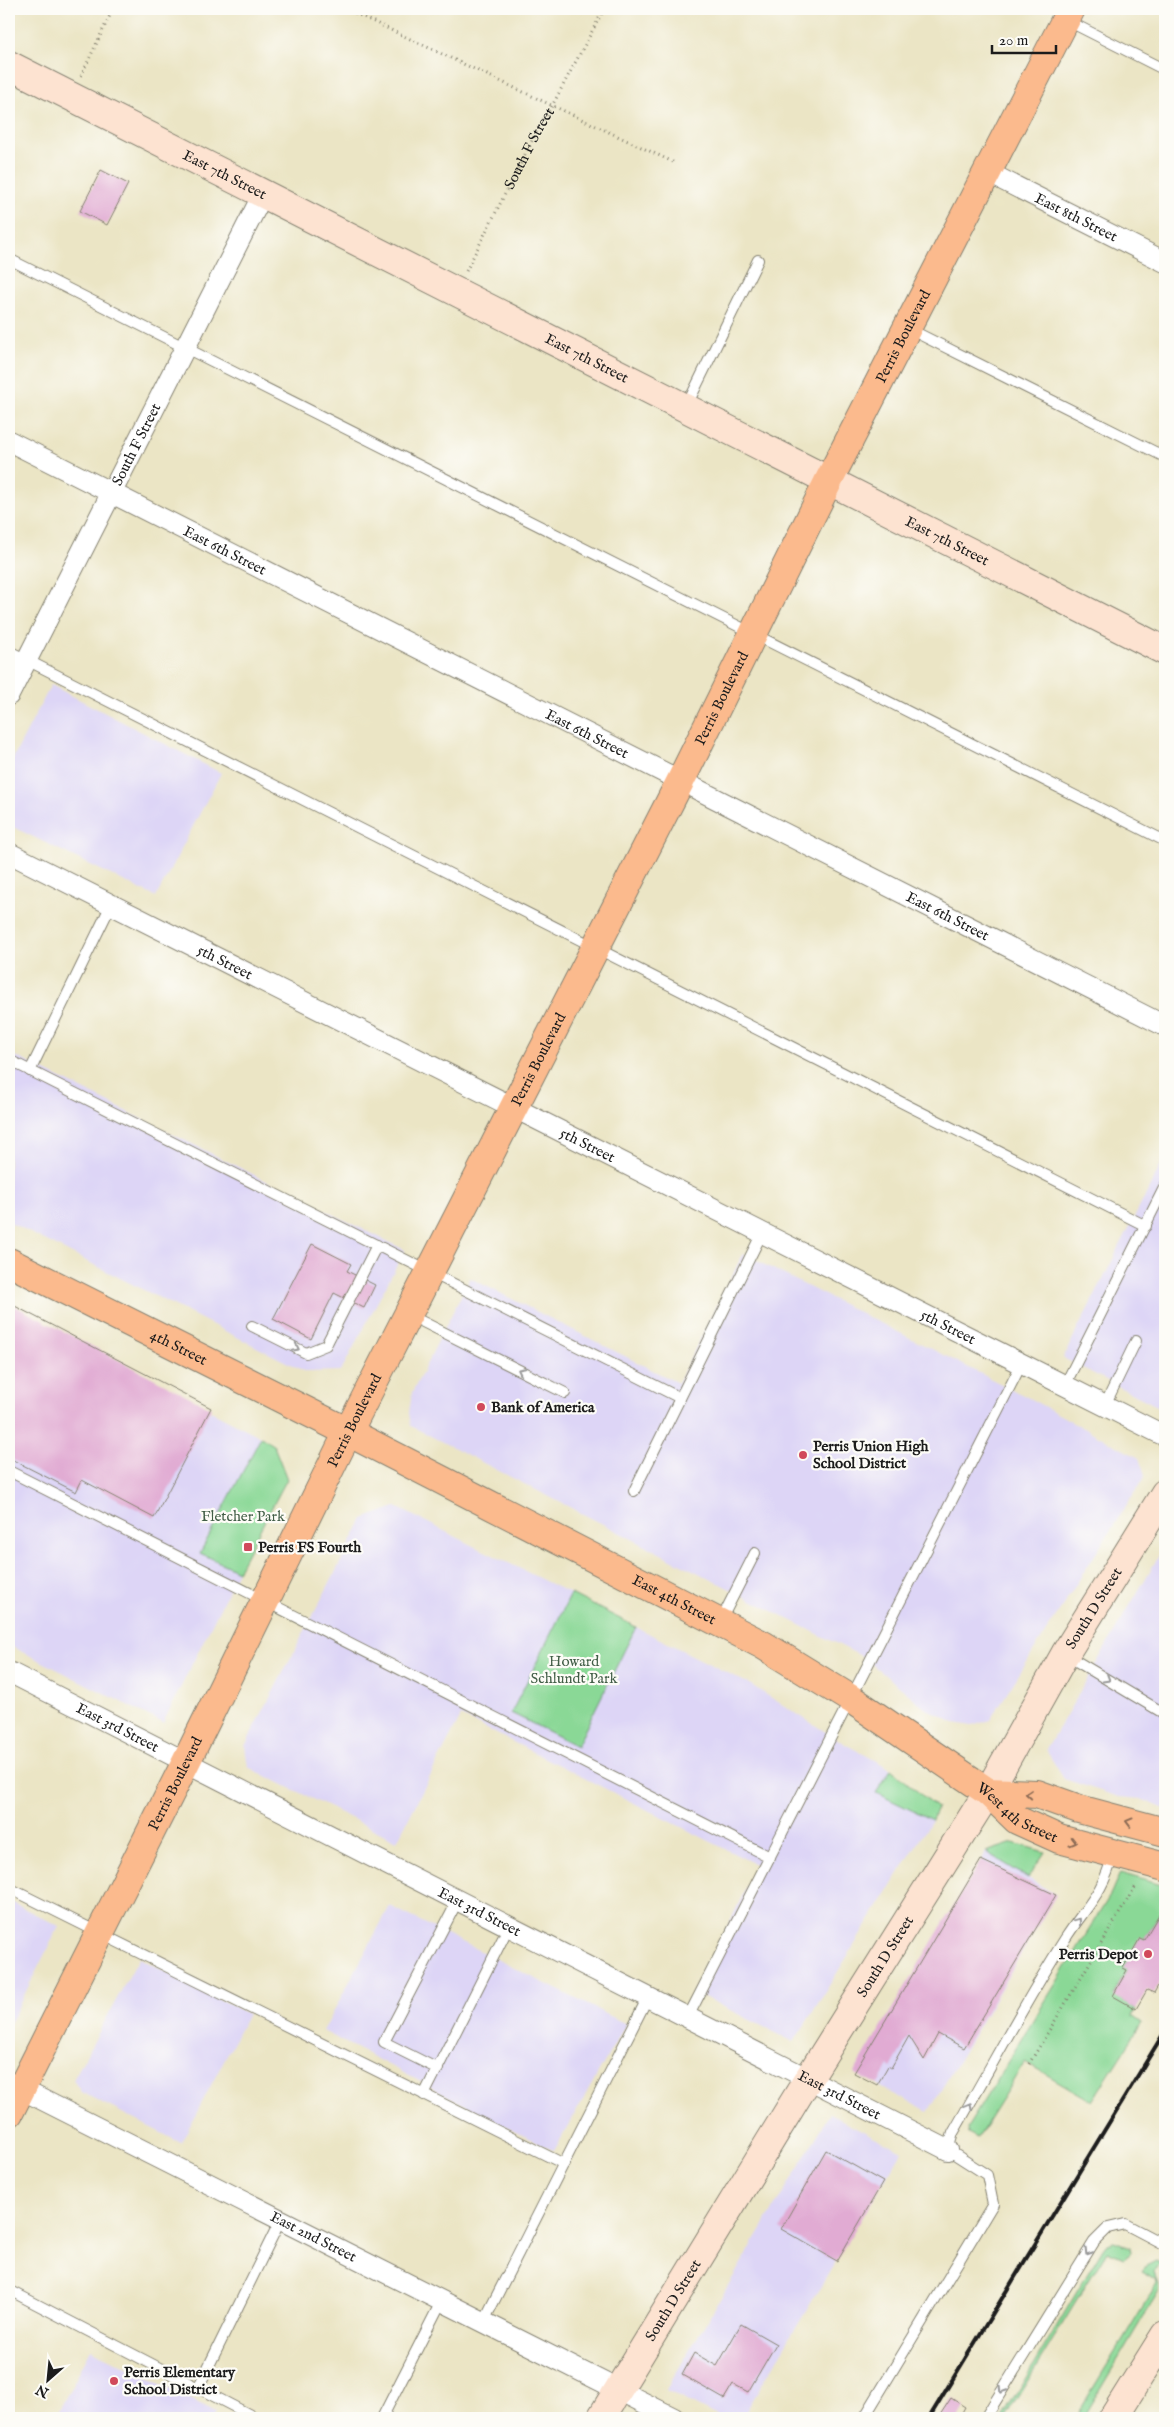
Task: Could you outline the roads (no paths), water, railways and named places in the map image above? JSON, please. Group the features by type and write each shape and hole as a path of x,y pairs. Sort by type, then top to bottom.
{"main road":[{"name":"Perris Boulevard","path":"13,2095 99,1934 186,1762 348,1432 680,782 829,480 1068,14"},
{"name":"4th Street","path":"9,1262 348,1432"},
{"name":"East 4th Street","path":"348,1432 763,1645 851,1700 988,1792"},
{"name":"West 4th Street","path":"988,1792 1037,1794 1079,1809 1165,1832"},
{"name":"West 4th Street","path":"988,1792 1017,1820 1060,1839 1165,1867"}],"street":[{"name":"East 7th Street","path":"9,65 1165,651"},
{"name":"East 8th Street","path":"987,172 1165,262"},
{"name":"South F Street","path":"9,695 263,194"},
{"name":"East 6th Street","path":"9,441 1165,1026"},
{"name":"5th Street","path":"9,853 1165,1436"},
{"name":"South D Street","path":"601,2418 808,2079 988,1792 1065,1654 1165,1493"},
{"name":"East 3rd Street","path":"9,1672 948,2150"},
{"name":"East 2nd Street","path":"13,2095 280,2219 674,2418"},
{"path":"1113,2418 1165,2335"}],"lane":[{"path":"1068,14 1165,70"},
{"path":"9,259 1165,841"},
{"path":"686,408 758,260"},
{"path":"907,328 1165,457"},
{"path":"9,651 1146,1226"},
{"path":"30,1071 111,904"},
{"path":"9,1060 680,1398"},
{"path":"1065,1386 1165,1186"},
{"path":"634,1491 762,1233"},
{"path":"252,1326 306,1353 326,1345 377,1245"},
{"path":"408,1314 565,1392"},
{"path":"1105,1405 1136,1342"},
{"path":"688,2017 1022,1363"},
{"path":"9,1471 770,1857"},
{"path":"719,1623 755,1553"},
{"path":"1065,1654 1165,1714"},
{"path":"864,2418 993,2204 987,2175 948,2150 953,2133 1065,1938 1099,1892 1107,1876 1113,1853"},
{"path":"9,1888 564,2164"},
{"path":"438,2069 384,2042 458,1900"},
{"path":"424,2095 509,1926"},
{"path":"484,2321 648,1997"},
{"path":"198,2388 280,2219"},
{"path":"985,2418 1094,2242 1108,2228 1124,2224 1165,2245"},
{"path":"9,2290 256,2418"},
{"path":"382,2418 442,2300"}],"railway":[{"path":"929,2418 1165,2031"}],"place":[{"name":"Bank of America","path":"481,1407"},
{"name":"Perris Union High School District","path":"803,1455"},
{"name":"Perris FS Fourth","path":"248,1547"},
{"name":"Perris Depot","path":"1148,1954"},
{"name":"Perris Elementary School District","path":"114,2381"}],"park label":[{"name":"Fletcher Park","path":"243,1516"},
{"name":"Howard Schlundt Park","path":"574,1670"}]}
